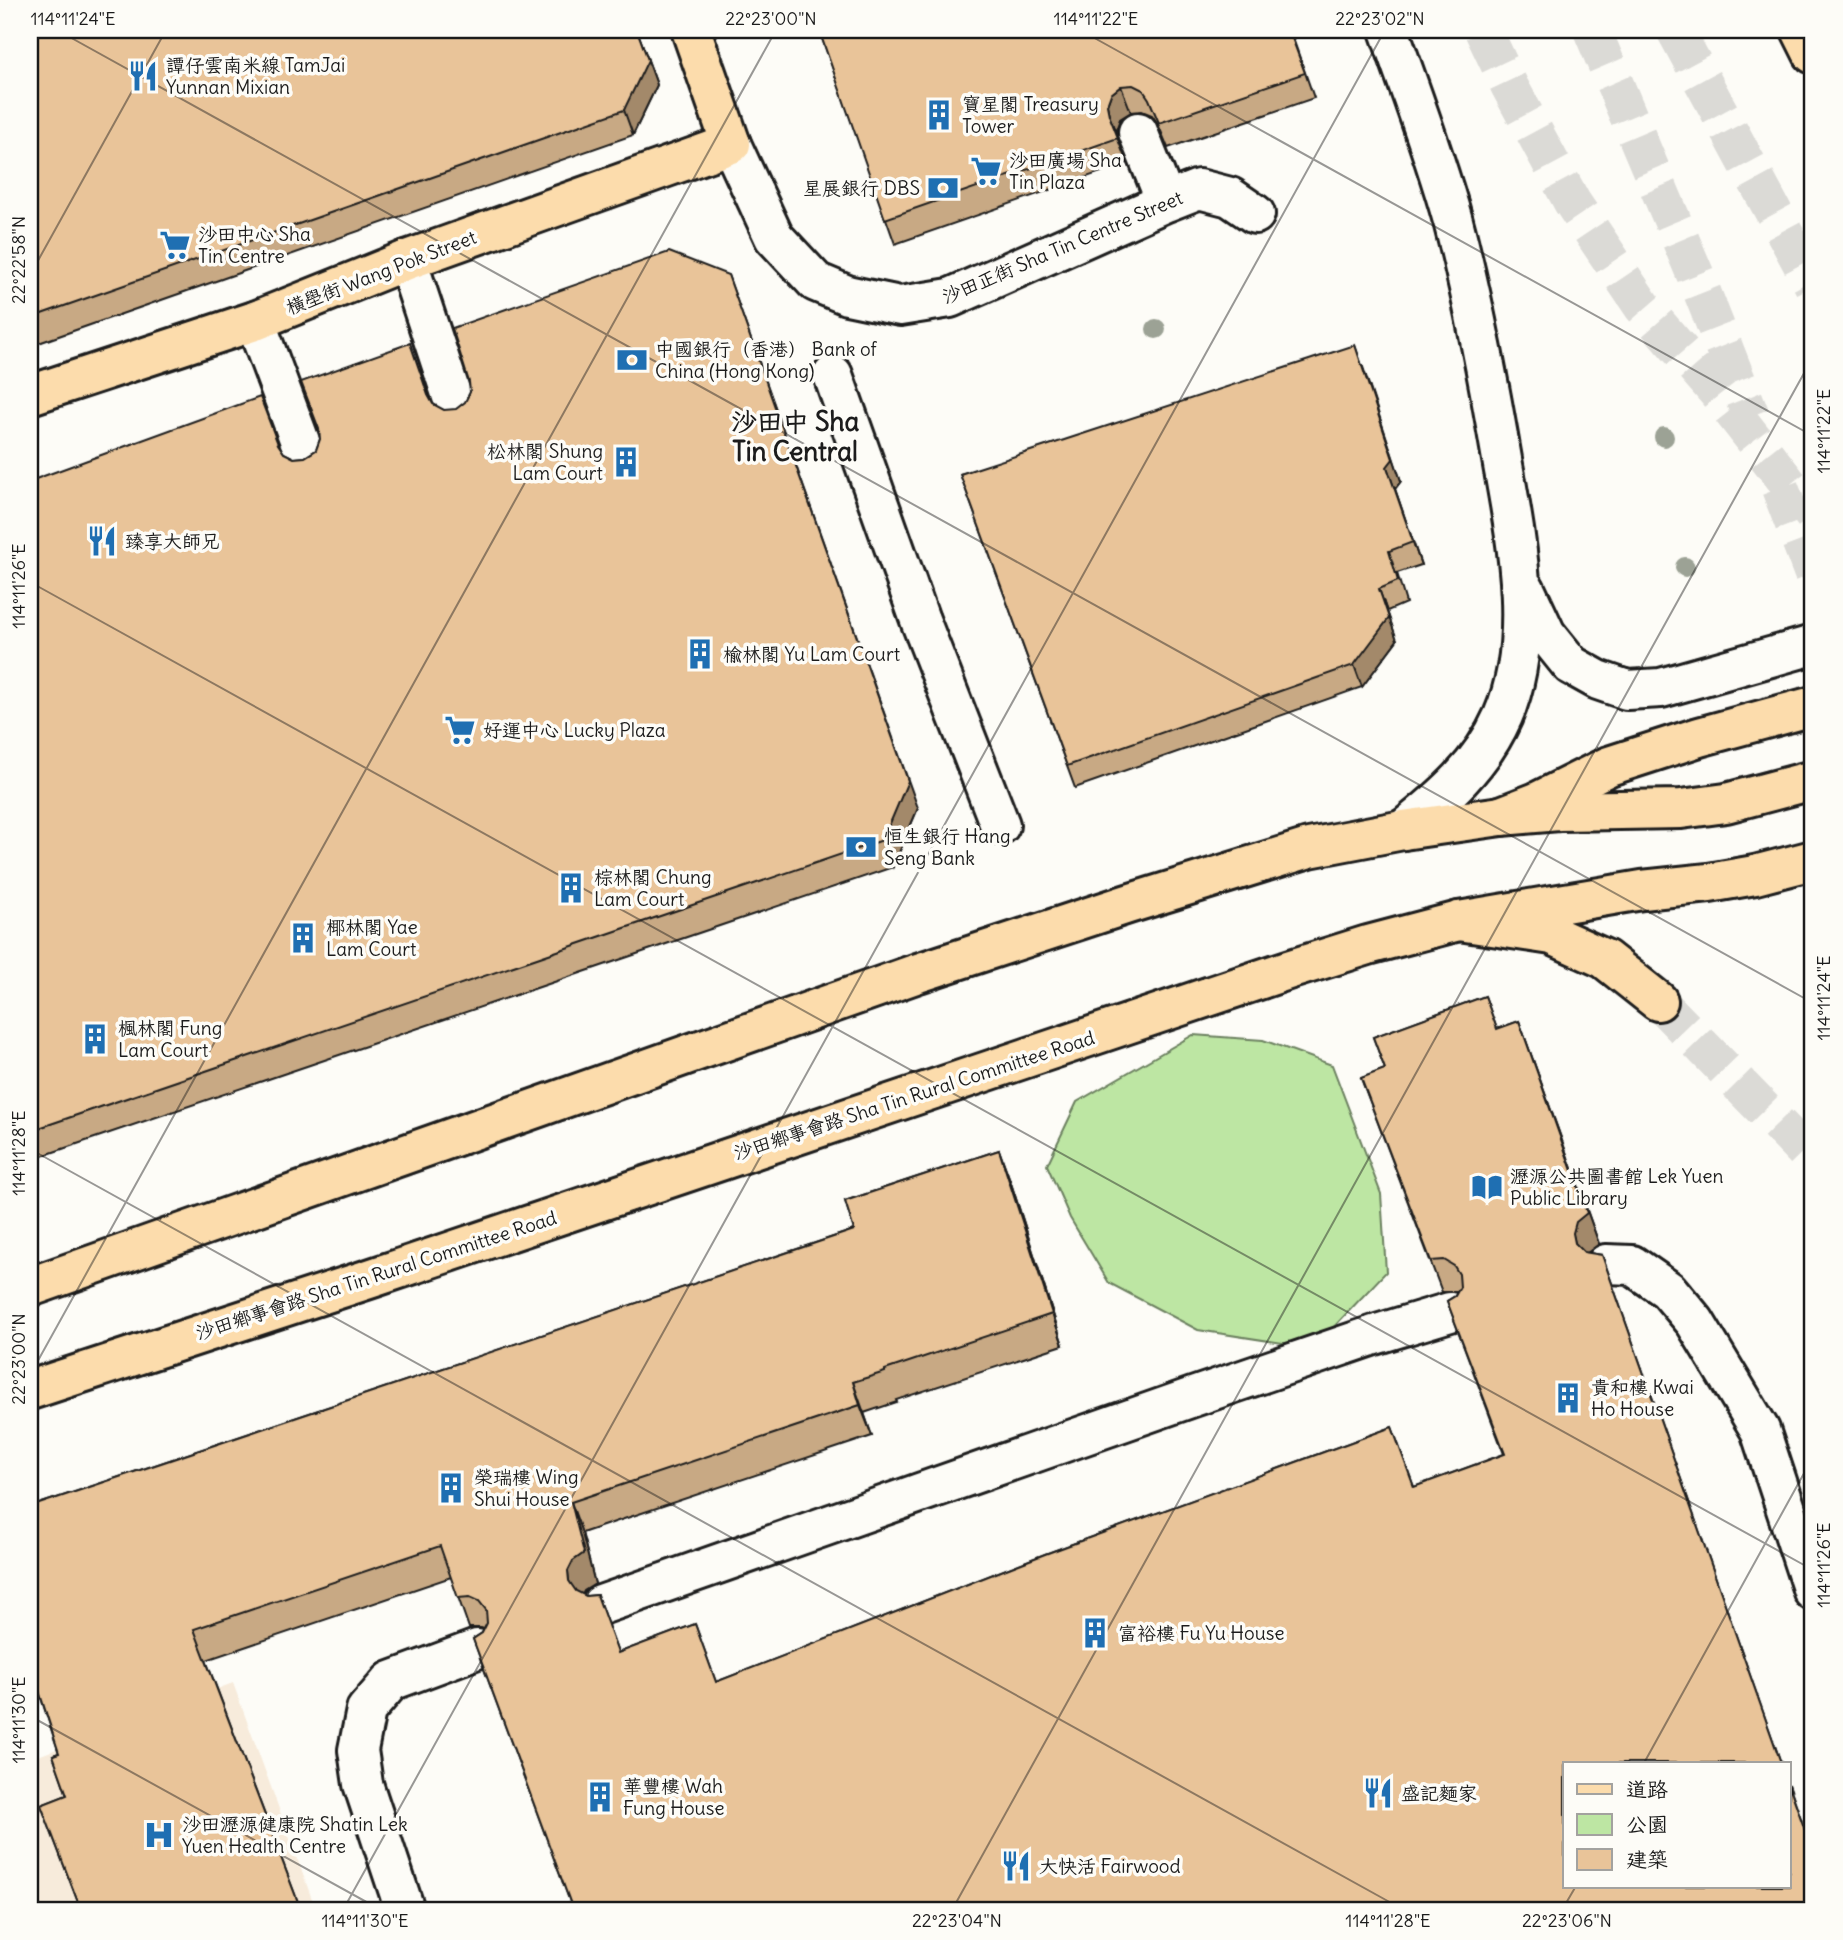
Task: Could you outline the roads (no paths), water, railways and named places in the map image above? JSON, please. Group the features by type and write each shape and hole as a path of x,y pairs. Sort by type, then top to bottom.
{"main road":[{"name":"沙田正街 Sha Tin Centre Street","path":"691,30 731,144"},
{"path":"1801,30 1813,54"},
{"name":"橫壆街 Wang Pok Street","path":"30,395 255,321 407,260 731,144"},
{"path":"1501,816 1537,802 1609,766 1813,706"},
{"path":"30,1287 918,974 1128,904 1309,848 1403,830 1501,816 1559,811 1681,809 1726,803 1813,780"},
{"name":"沙田鄉事會路 Sha Tin Rural Committee Road","path":"30,1390 1368,945 1460,921 1642,890 1709,883 1755,875 1813,860"},
{"path":"1460,921 1552,935 1605,959 1658,1001"}],"street":[{"path":"1389,30 1453,221 1493,405 1519,578 1521,642 1504,715 1481,755 1448,794 1403,830"},
{"path":"1138,132 1166,202"},
{"name":"沙田正街 Sha Tin Centre Street","path":"731,144 774,237 816,282 847,295 901,306 950,298 1199,189 1230,197 1255,214"},
{"path":"407,260 458,415"},
{"path":"255,321 308,463"},
{"path":"833,375 920,620 1000,825"},
{"path":"1519,578 1546,634 1571,665 1598,680 1627,690 1661,688 1813,645"},
{"path":"1606,1264 1632,1265 1668,1290 1695,1322 1760,1430 1813,1591"},
{"path":"601,1605 1192,1397 1450,1312"},
{"path":"404,1908 363,1784 358,1750 366,1710 391,1681 477,1649"}],"tunnel":[{"path":"1483,30 1510,87 1572,202 1642,306 1716,391 1813,515"},
{"path":"1592,30 1695,274 1751,416"},
{"path":"1675,30 1813,285"},
{"path":"1780,488 1813,574"},
{"path":"1658,1001 1813,1160"}],"place":[{"name":"譚仔雲南米線 TamJai Yunnan Mixian","path":"143,76"},
{"name":"寶星閣 Treasury Tower","path":"939,115"},
{"name":"沙田廣場 Sha Tin Plaza","path":"986,171"},
{"name":"星展銀行 DBS","path":"943,188"},
{"name":"沙田中心 Sha Tin Centre","path":"175,245"},
{"name":"中國銀行（香港） Bank of China (Hong Kong)","path":"632,360"},
{"name":"松林閣 Shung Lam Court","path":"626,462"},
{"name":"臻享大師兄","path":"102,541"},
{"name":"榆林閣 Yu Lam Court","path":"700,654"},
{"name":"好運中心 Lucky Plaza","path":"460,730"},
{"name":"恒生銀行 Hang Seng Bank","path":"861,847"},
{"name":"棕林閣 Chung Lam Court","path":"571,888"},
{"name":"椰林閣 Yae Lam Court","path":"303,938"},
{"name":"楓林閣 Fung Lam Court","path":"95,1039"},
{"name":"瀝源公共圖書館 Lek Yuen Public Library","path":"1487,1187"},
{"name":"貴和樓 Kwai Ho House","path":"1568,1398"},
{"name":"榮瑞樓 Wing Shui House","path":"451,1488"},
{"name":"富裕樓 Fu Yu House","path":"1095,1633"},
{"name":"盛記麵家","path":"1378,1793"},
{"name":"華豐樓 Wah Fung House","path":"600,1797"},
{"name":"沙田瀝源健康院 Shatin Lek Yuen Health Centre","path":"159,1835"},
{"name":"大快活 Fairwood","path":"1016,1866"}],"district":[{"name":"沙田中 Sha Tin Central","path":"795,436"}]}
